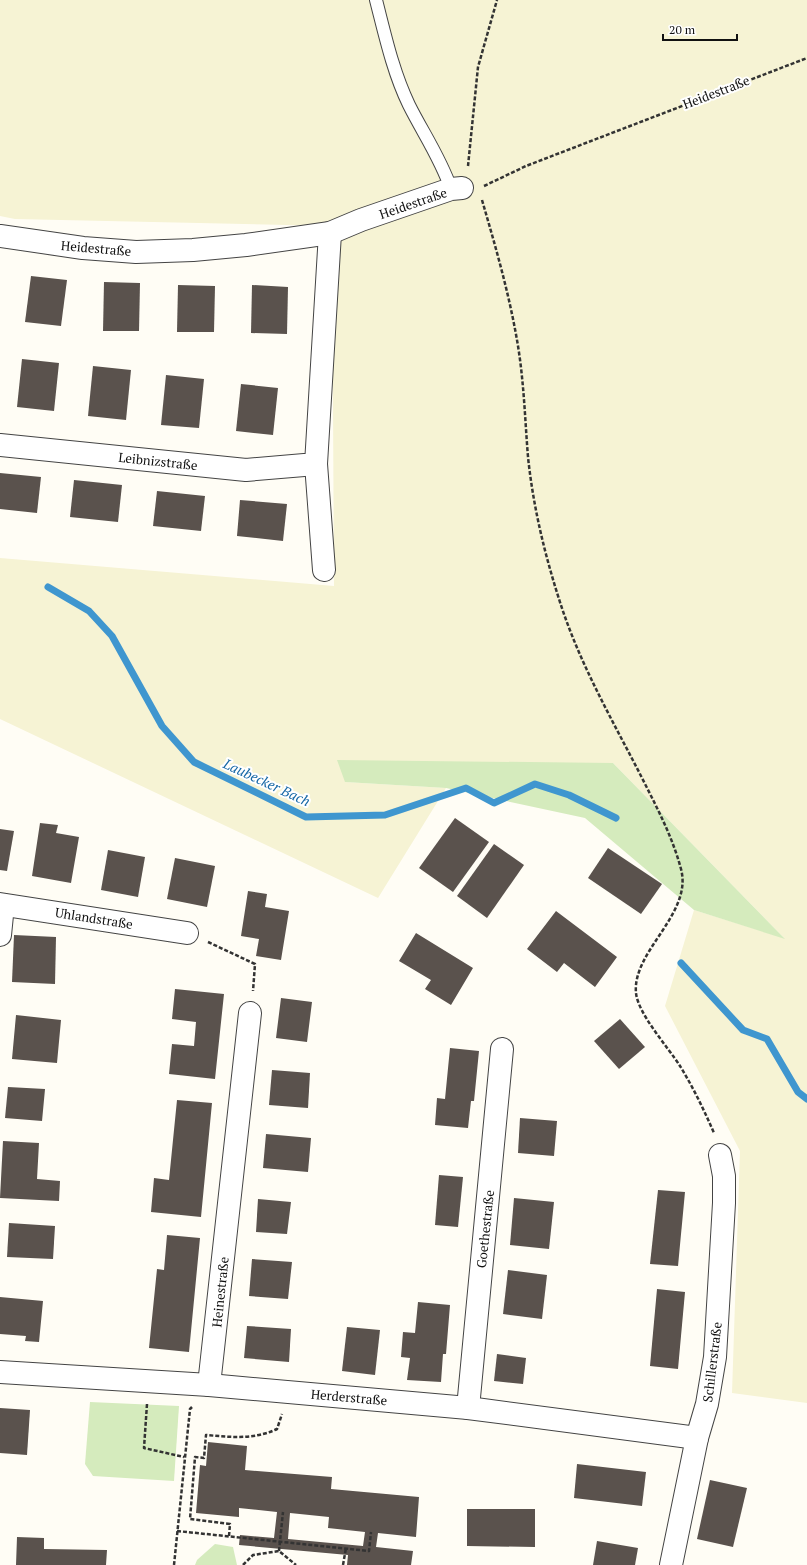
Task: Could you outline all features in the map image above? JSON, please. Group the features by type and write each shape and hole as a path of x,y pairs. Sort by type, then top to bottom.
{"street":[{"name":"Heidestraße","path":"0,236 83,248 136,252 246,246 330,233 361,220 464,188"},
{"path":"324,570 316,464 330,233"},
{"name":"Leibnizstraße","path":"0,445 246,470 316,464"},
{"path":"0,935 2,904"},
{"name":"Uhlandstraße","path":"2,904 188,933"},
{"name":"Heinestraße","path":"209,1385 250,1013"},
{"name":"Goethestraße","path":"468,1408 502,1049"},
{"name":"Schillerstraße","path":"671,1565 697,1438 707,1404 715,1357 724,1203 724,1176 720,1155"},
{"name":"Herderstraße","path":"0,1372 209,1385 468,1408 697,1438"}],"lane":[{"path":"376,0 394,66 408,103 446,175 464,188"}],"path":[{"path":"497,0 478,67 470,152 464,188 501,268 518,344 533,495 545,552 557,592 578,652 661,816 682,872 682,887 679,902 638,977 636,991 638,1005 680,1066 714,1134 720,1155"},
{"name":"Heidestraße","path":"464,188 555,155 807,58"},
{"path":"188,933 255,964 250,1013"},
{"path":"174,1565 190,1409 209,1385"},
{"path":"229,1536 230,1524 190,1519 195,1457 204,1458 206,1435 247,1438 270,1433 277,1429 281,1420 285,1392"},
{"path":"147,1405 144,1448 184,1457"},
{"path":"279,1551 283,1512"},
{"path":"177,1531 369,1550 372,1532"},
{"path":"343,1565 346,1548"},
{"path":"243,1565 253,1555 279,1551 296,1565"}],"shaded area":[{"path":"0,0 807,0 807,1403 732,1393 740,1151 665,1006 694,910 784,938 613,763 345,782 446,788 378,898 0,719 0,558 334,586 332,226 15,219 0,216"}],"green space":[{"path":"337,760 613,763 785,939 694,910 585,818 446,788 345,782"},
{"path":"90,1402 179,1406 174,1481 93,1476 85,1464"},
{"path":"215,1544 233,1547 237,1565 195,1565 197,1560"}],"building":[{"path":"31,276 67,280 61,326 25,322"},
{"path":"104,282 140,283 139,331 103,331"},
{"path":"178,285 215,286 214,332 177,332"},
{"path":"252,285 288,287 287,334 251,333"},
{"path":"22,359 59,363 54,411 17,407"},
{"path":"93,366 131,370 126,420 88,416"},
{"path":"166,375 204,379 199,428 161,425"},
{"path":"241,384 278,388 273,435 236,431"},
{"path":"0,473 41,477 37,513 0,509"},
{"path":"74,480 122,485 118,522 70,517"},
{"path":"157,491 205,496 201,531 153,526"},
{"path":"240,500 287,504 283,541 237,536"},
{"path":"455,818 489,842 453,892 419,868"},
{"path":"40,823 58,825 56,833 79,837 71,883 32,876"},
{"path":"0,829 14,831 7,871 0,870"},
{"path":"494,844 524,865 487,918 457,896"},
{"path":"608,848 662,884 641,914 588,878"},
{"path":"108,850 145,857 138,897 101,890"},
{"path":"175,858 215,866 207,907 167,899"},
{"path":"248,891 267,894 265,907 289,911 281,960 256,956 259,939 241,936"},
{"path":"556,911 617,957 595,987 564,963 557,972 527,949"},
{"path":"416,933 473,968 451,1005 425,989 431,980 399,961"},
{"path":"14,935 56,937 55,984 12,982"},
{"path":"175,989 224,994 215,1079 169,1074 172,1044 194,1046 196,1022 172,1019"},
{"path":"281,998 312,1002 307,1042 276,1038"},
{"path":"16,1015 61,1020 57,1063 12,1059"},
{"path":"620,1019 645,1047 619,1069 594,1041"},
{"path":"450,1048 479,1051 474,1101 471,1101 468,1128 435,1125 437,1098 445,1099"},
{"path":"272,1070 310,1073 308,1108 269,1105"},
{"path":"8,1087 45,1089 42,1121 5,1118"},
{"path":"177,1100 212,1103 201,1217 151,1212 154,1178 169,1180"},
{"path":"520,1118 557,1121 554,1156 518,1153"},
{"path":"266,1134 311,1138 308,1172 263,1168"},
{"path":"3,1141 39,1143 37,1179 60,1181 59,1201 0,1198"},
{"path":"439,1175 463,1177 458,1227 435,1225"},
{"path":"658,1190 685,1192 678,1266 650,1264"},
{"path":"514,1198 554,1202 549,1249 510,1245"},
{"path":"258,1199 291,1202 287,1234 256,1232"},
{"path":"9,1223 55,1226 53,1259 7,1257"},
{"path":"167,1235 200,1238 189,1352 149,1348 157,1269 164,1270"},
{"path":"252,1259 292,1262 288,1299 249,1296"},
{"path":"508,1270 547,1275 542,1319 503,1314"},
{"path":"657,1289 685,1292 678,1369 650,1366"},
{"path":"0,1297 43,1301 39,1342 25,1341 26,1336 0,1334"},
{"path":"418,1302 450,1305 446,1354 443,1354 441,1382 407,1380 410,1358 401,1357 403,1332 415,1333"},
{"path":"247,1326 291,1329 289,1362 244,1358"},
{"path":"347,1327 380,1330 375,1375 342,1371"},
{"path":"497,1354 526,1358 523,1384 494,1381"},
{"path":"0,1408 30,1410 27,1455 0,1453"},
{"path":"208,1442 247,1446 245,1470 332,1477 331,1489 419,1497 416,1537 378,1533 376,1547 413,1551 411,1565 347,1565 348,1555 239,1545 240,1535 274,1538 277,1512 239,1508 239,1517 196,1513 200,1465 206,1466","holes":["290,1513 329,1517 328,1528 365,1532 363,1546 288,1539"]},
{"path":"577,1464 646,1472 642,1506 574,1498"},
{"path":"710,1480 747,1488 733,1547 697,1539"},
{"path":"467,1509 535,1509 535,1547 467,1546"},
{"path":"17,1537 44,1538 44,1549 107,1550 106,1565 16,1565"},
{"path":"597,1541 638,1548 635,1565 593,1565"}],"waterway":[{"name":"Laubecker Bach","path":"48,587 89,611 112,636 162,726 194,762 306,817 385,815 466,788 494,803 535,784 569,795 616,818"},
{"name":"Laubecker Bach","path":"681,963 743,1030 767,1039 798,1092 807,1099"}]}
